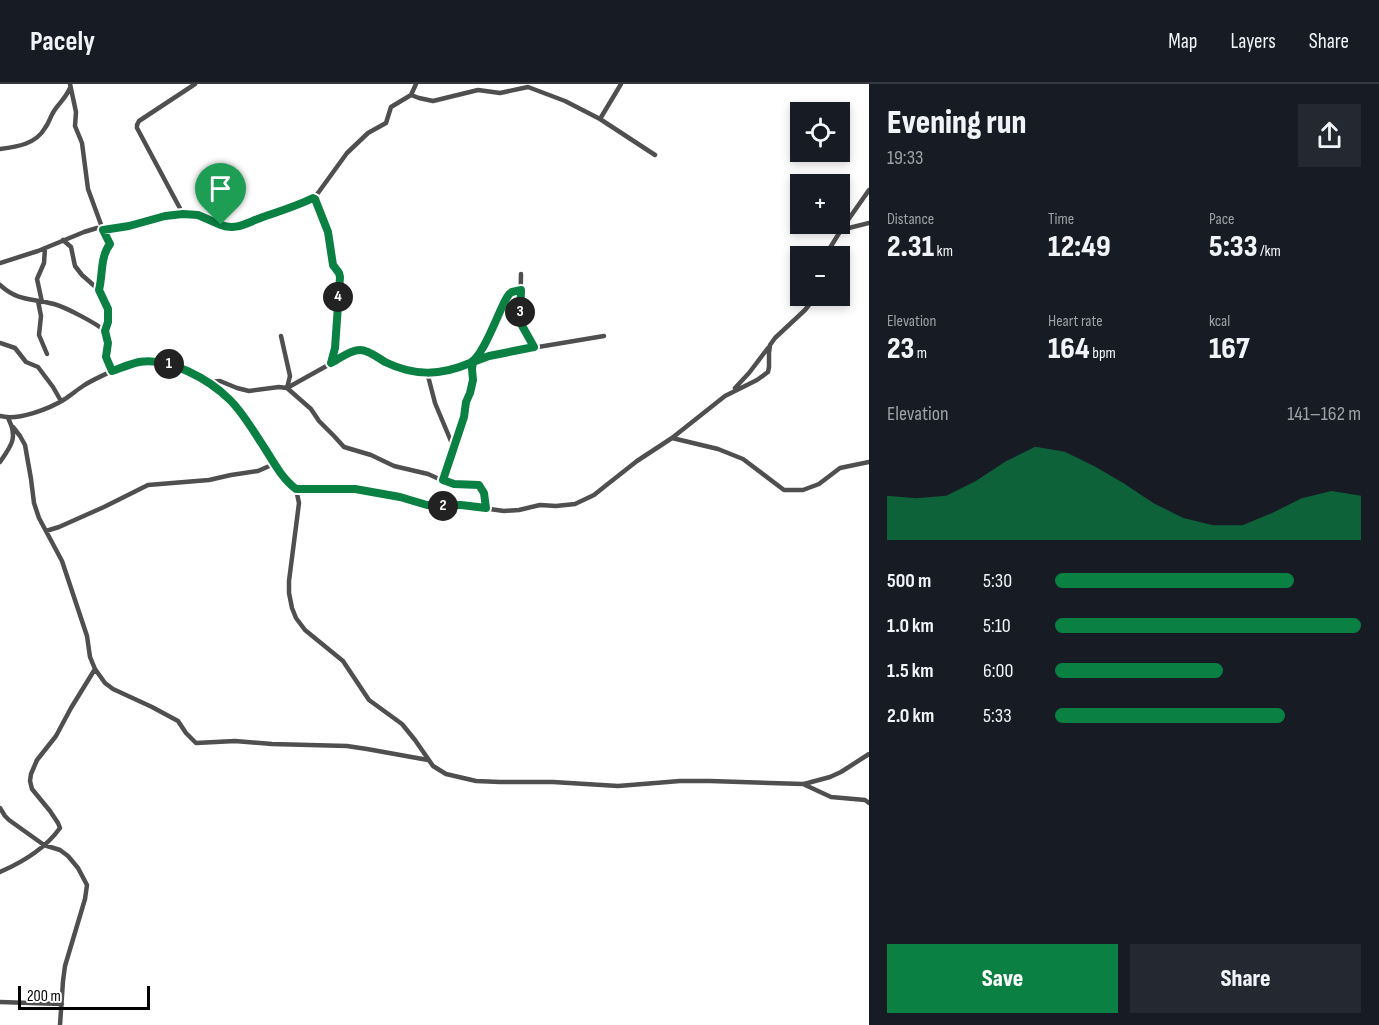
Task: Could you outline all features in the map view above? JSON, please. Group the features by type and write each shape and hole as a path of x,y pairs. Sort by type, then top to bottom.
{"street":[{"path":"183,214 136,125 195,84"},
{"path":"0,263 97,228 103,230 129,226 165,216 183,214 198,215 232,227 283,211 313,198 344,156 368,133 386,123 391,107 411,95 416,84"},
{"path":"600,119 621,84"},
{"path":"0,148 12,148 33,142 42,134 50,117 64,101 70,86"},
{"path":"70,86 76,112 75,126 82,142 88,189 110,244 106,249 99,290"},
{"path":"411,95 433,101 478,90 500,93 528,87 565,101 600,119 655,155"},
{"path":"850,217 869,190"},
{"path":"313,198 328,232 333,265 340,277 335,348 331,363"},
{"path":"850,228 869,223"},
{"path":"63,240 71,247 73,263 79,272 99,290 108,309 105,331 108,343 106,357 112,371"},
{"path":"45,248 44,263 37,279 41,316 39,335 47,354"},
{"path":"521,274 520,322 534,347"},
{"path":"0,285 21,298 59,306 96,324 105,331"},
{"path":"443,480 471,390 473,362 508,295 521,290"},
{"path":"296,489 355,489 400,497 427,505 461,505 513,511 540,505 575,504 594,495 731,392 780,333 808,306"},
{"path":"281,336 290,376 287,388"},
{"path":"287,388 348,354 360,350 403,370 427,372 449,370 489,356 604,336"},
{"path":"0,343 15,348 26,362 38,367 61,401"},
{"path":"731,392 757,380 768,372 770,345"},
{"path":"0,416 8,418 22,416 44,409 112,371 139,362 164,363 207,382 231,401 274,464 296,489 299,503 289,581 289,593 296,618 306,630 343,661 369,700 402,724 428,760 446,774 476,781 618,786 680,781 803,784 842,772 869,754"},
{"path":"427,372 435,403 453,446"},
{"path":"207,382 220,381 249,391 287,388 311,409 319,421 344,447 394,466 421,472 454,484 479,485 484,493 486,508"},
{"path":"8,418 25,445 34,503 39,518 62,561 87,636 90,657 95,669 113,689 178,721 196,742 235,741 347,746 428,760"},
{"path":"0,462 13,439 13,427"},
{"path":"672,438 717,449 743,459 784,490 790,491 803,490 819,484 840,468 869,462"},
{"path":"46,531 113,503 148,485 209,480 258,471 274,464"},
{"path":"0,872 28,858 60,828 32,789 31,774 37,760 56,736 95,669"},
{"path":"803,784 831,797 865,800 869,803"},
{"path":"0,808 9,820 44,845 60,850 68,856 87,885 65,966 60,1025"},
{"path":"0,1002 62,1004"}],"route":[{"path":"221,225 198,215 183,214 103,230 110,244 106,249 99,290 108,309 105,331 108,343 106,357 112,371 139,362 164,363 207,382 231,401 274,464 296,489 355,489 400,497 427,505 486,508 484,493 479,485 454,484 443,480 453,446 462,426 473,380 473,362 489,356 534,347 520,322 521,290 508,295 473,362 438,372 415,372 403,370 360,350 331,363 335,348 340,277 333,265 328,232 315,199 247,224 232,227 221,225"}]}
